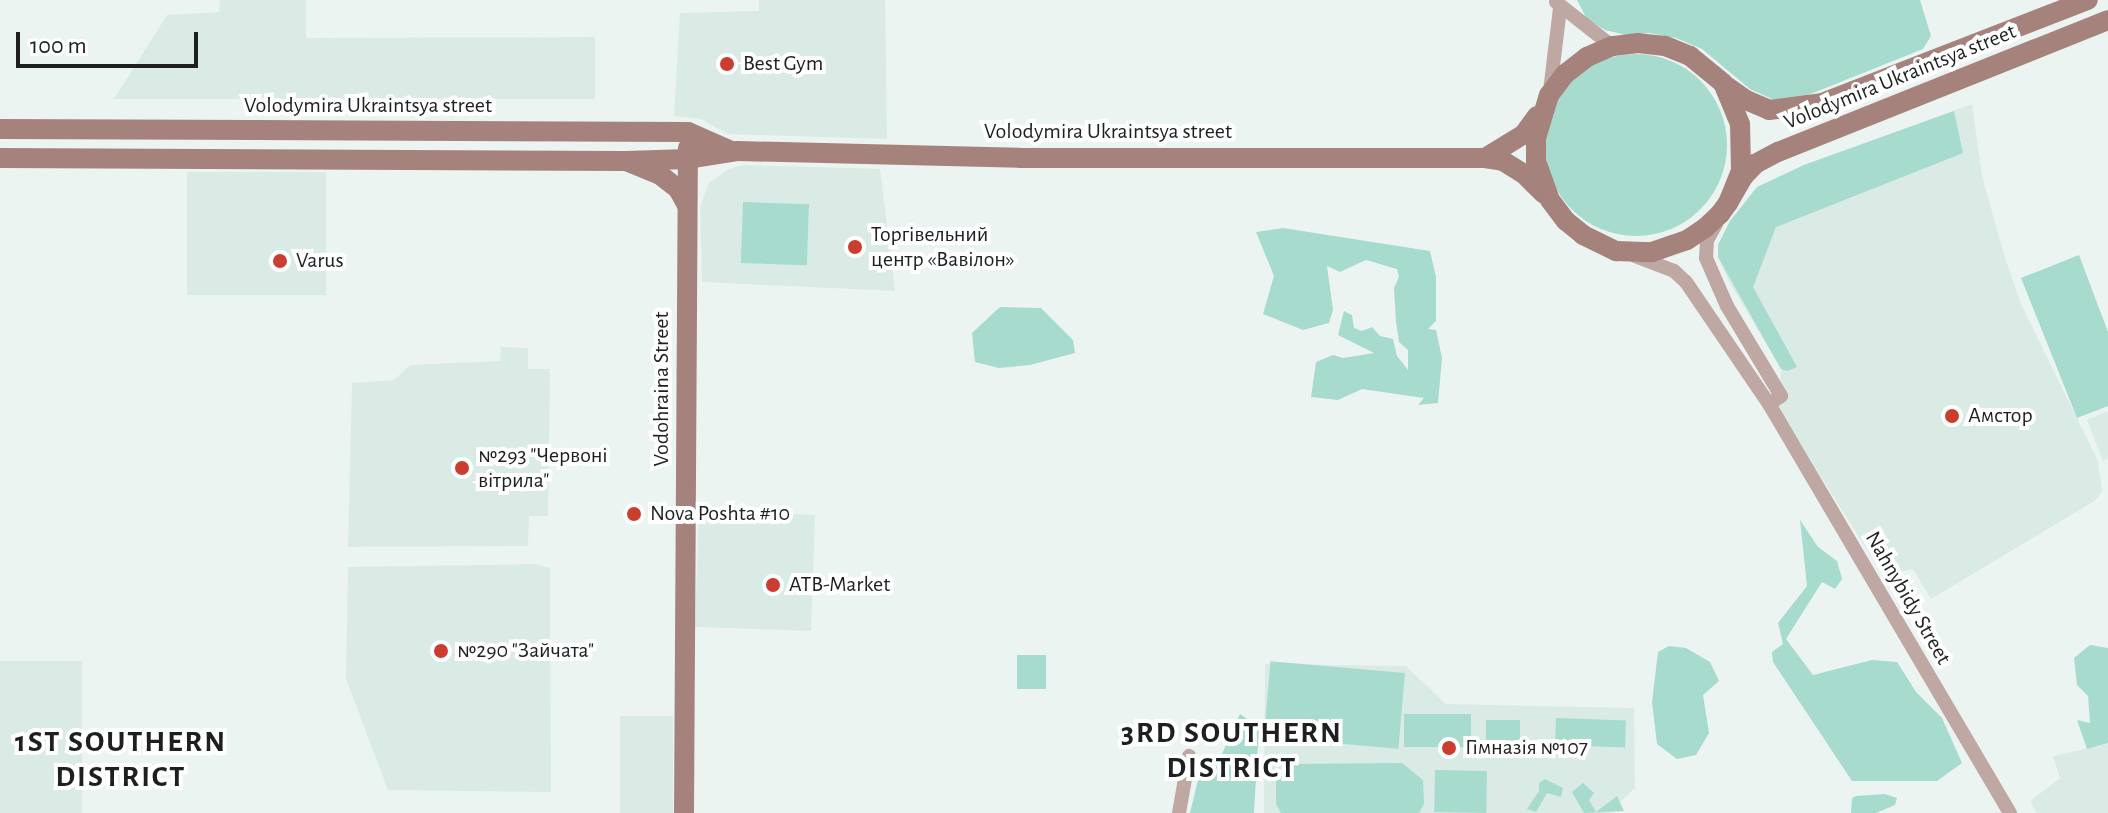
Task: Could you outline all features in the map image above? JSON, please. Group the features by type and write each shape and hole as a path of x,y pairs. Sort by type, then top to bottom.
{"street":[{"name":"Volodymira Ukraintsya street","path":"1485,158 1524,134 1549,95 1576,65 1612,46 1638,43 1665,46 1690,56 1746,100 1769,110 1822,103 2088,0"},
{"path":"1558,4 1612,46"},
{"path":"1549,95 1558,4"},
{"name":"Volodymira Ukraintsya street","path":"626,161 688,159 731,151 1022,158 1485,158 1503,161 1524,174 1566,221 1583,235 1627,254 1652,252 1687,240 1705,228 1728,203 1755,164 1778,152 2108,20"},
{"name":"Volodymira Ukraintsya street","path":"1723,83 1740,124 1743,151 1741,171 1728,203"},
{"name":"Volodymira Ukraintsya street","path":"1549,95 1536,138 1536,161 1550,200"},
{"name":"Volodymira Ukraintsya street","path":"0,129 688,132 731,151"},
{"name":"Vodohraina Street","path":"684,813 688,132"},
{"path":"687,205 702,174 731,151"},
{"path":"0,158 626,161 659,174 678,189 687,205"},
{"name":"Nahnybidy Street","path":"1728,203 1707,240 1706,258 1727,306 1775,400 2010,813"},
{"name":"Nahnybidy Street","path":"1627,254 1674,271 1686,282 1775,400"},
{"path":"1179,813 1189,756"}],"shaded area":[{"path":"220,0 306,0 306,38 595,37 595,99 114,99 167,15 219,12"},
{"path":"759,0 885,0 887,139 727,134 701,119 674,116 680,13 759,11"},
{"path":"1972,104 1982,176 2005,258 2021,304 2098,461 2102,491 2096,500 1931,599 1913,569 1891,574 1875,563 1778,408 1781,369 1728,280 1718,257 1718,245 1730,221 1757,187 1804,165"},
{"path":"744,165 880,169 895,291 702,282 700,207 709,183 729,169"},
{"path":"187,172 326,172 326,295 187,295"},
{"path":"501,347 528,348 528,369 550,369 548,516 529,516 528,546 348,547 352,383 394,380 410,365 500,361"},
{"path":"2108,411 2108,458 2103,461 2087,420"},
{"path":"699,511 815,515 811,631 695,627"},
{"path":"535,564 550,568 551,792 388,790 346,679 348,567"},
{"path":"0,661 82,661 82,813 0,813"},
{"name":"Гімназія №107","path":"1265,664 1406,666 1446,704 1634,708 1635,788 1608,813 1264,813"},
{"path":"620,716 673,716 673,813 620,813"},
{"path":"2108,744 2108,813 2037,813 2030,801 2060,778 2053,756"}],"green space":[{"path":"1577,0 1920,0 1931,36 1923,49 1793,101 1772,99 1750,89 1702,49 1676,38 1649,33 1626,35 1605,30 1587,19"},
{"path":"1636,54 1671,61 1700,81 1720,110 1727,145 1720,180 1700,209 1671,229 1636,236 1601,229 1572,209 1552,180 1545,145 1552,110 1572,81 1601,61"},
{"path":"1954,111 1963,153 1776,227 1753,287 1797,367 1787,371 1781,369 1718,257 1718,245 1730,221 1757,187 1804,165"},
{"path":"743,202 809,204 807,265 741,263"},
{"path":"1283,228 1430,251 1436,277 1436,321 1428,329 1436,330 1442,358 1438,403 1418,405 1424,398 1362,389 1338,400 1311,397 1316,362 1333,355 1343,358 1374,353 1338,335 1344,311 1352,315 1354,328 1362,331 1372,327 1380,336 1393,339 1397,356 1408,370 1408,350 1399,342 1396,322 1394,288 1399,277 1397,269 1366,260 1340,272 1327,266 1333,310 1329,323 1303,330 1263,314 1274,276 1256,232"},
{"path":"2079,255 2108,332 2108,406 2077,418 2021,278"},
{"path":"1000,307 1041,308 1073,340 1075,353 1030,365 999,368 975,362 972,333"},
{"path":"1800,520 1818,547 1837,561 1842,579 1835,589 1822,582 1786,639 1813,675 1872,660 1897,662 1916,692 1942,718 1962,763 1937,781 1852,781 1773,662 1772,652 1783,644 1778,623 1807,586"},
{"path":"2090,645 2108,648 2108,743 2087,749 2077,720 2090,723 2088,696 2077,685 2074,658"},
{"path":"1669,646 1686,648 1710,662 1719,681 1703,695 1709,733 1696,755 1677,759 1657,744 1652,702 1658,652"},
{"path":"1017,655 1046,655 1046,689 1017,689"},
{"path":"1271,661 1405,673 1398,749 1264,737"},
{"path":"1240,714 1259,727 1254,813 1190,813 1204,755 1212,776"},
{"path":"1404,714 1471,714 1471,747 1404,747"},
{"path":"1556,718 1626,720 1625,747 1555,745"},
{"path":"1486,720 1520,720 1520,745 1486,745"},
{"path":"1402,763 1423,780 1424,804 1419,813 1281,813 1276,804 1276,781 1295,764"},
{"path":"1435,770 1487,771 1486,813 1434,812"},
{"path":"1545,779 1563,788 1561,797 1547,793 1536,812 1527,809 1539,791 1539,783"},
{"path":"1583,783 1594,793 1589,800 1596,812 1617,796 1624,811 1584,813 1572,792"},
{"path":"1885,794 1897,798 1895,805 1876,813 1851,813 1852,798"}],"place":[{"name":"Best Gym","path":"727,64"},
{"name":"Торгівельний центр «Вавілон»","path":"855,247"},
{"name":"Varus","path":"280,261"},
{"name":"Амстор","path":"1952,416"},
{"name":"№293 \"Червоні вітрила\"","path":"462,468"},
{"name":"Nova Poshta #10","path":"634,514"},
{"name":"ATB-Market","path":"773,585"},
{"name":"№290 \"Зайчата\"","path":"441,651"},
{"name":"Гімназія №107","path":"1449,748"}],"district":[{"name":"3RD SOUTHERN DISTRICT","path":"1232,750"},
{"name":"1ST SOUTHERN DISTRICT","path":"121,759"}]}
